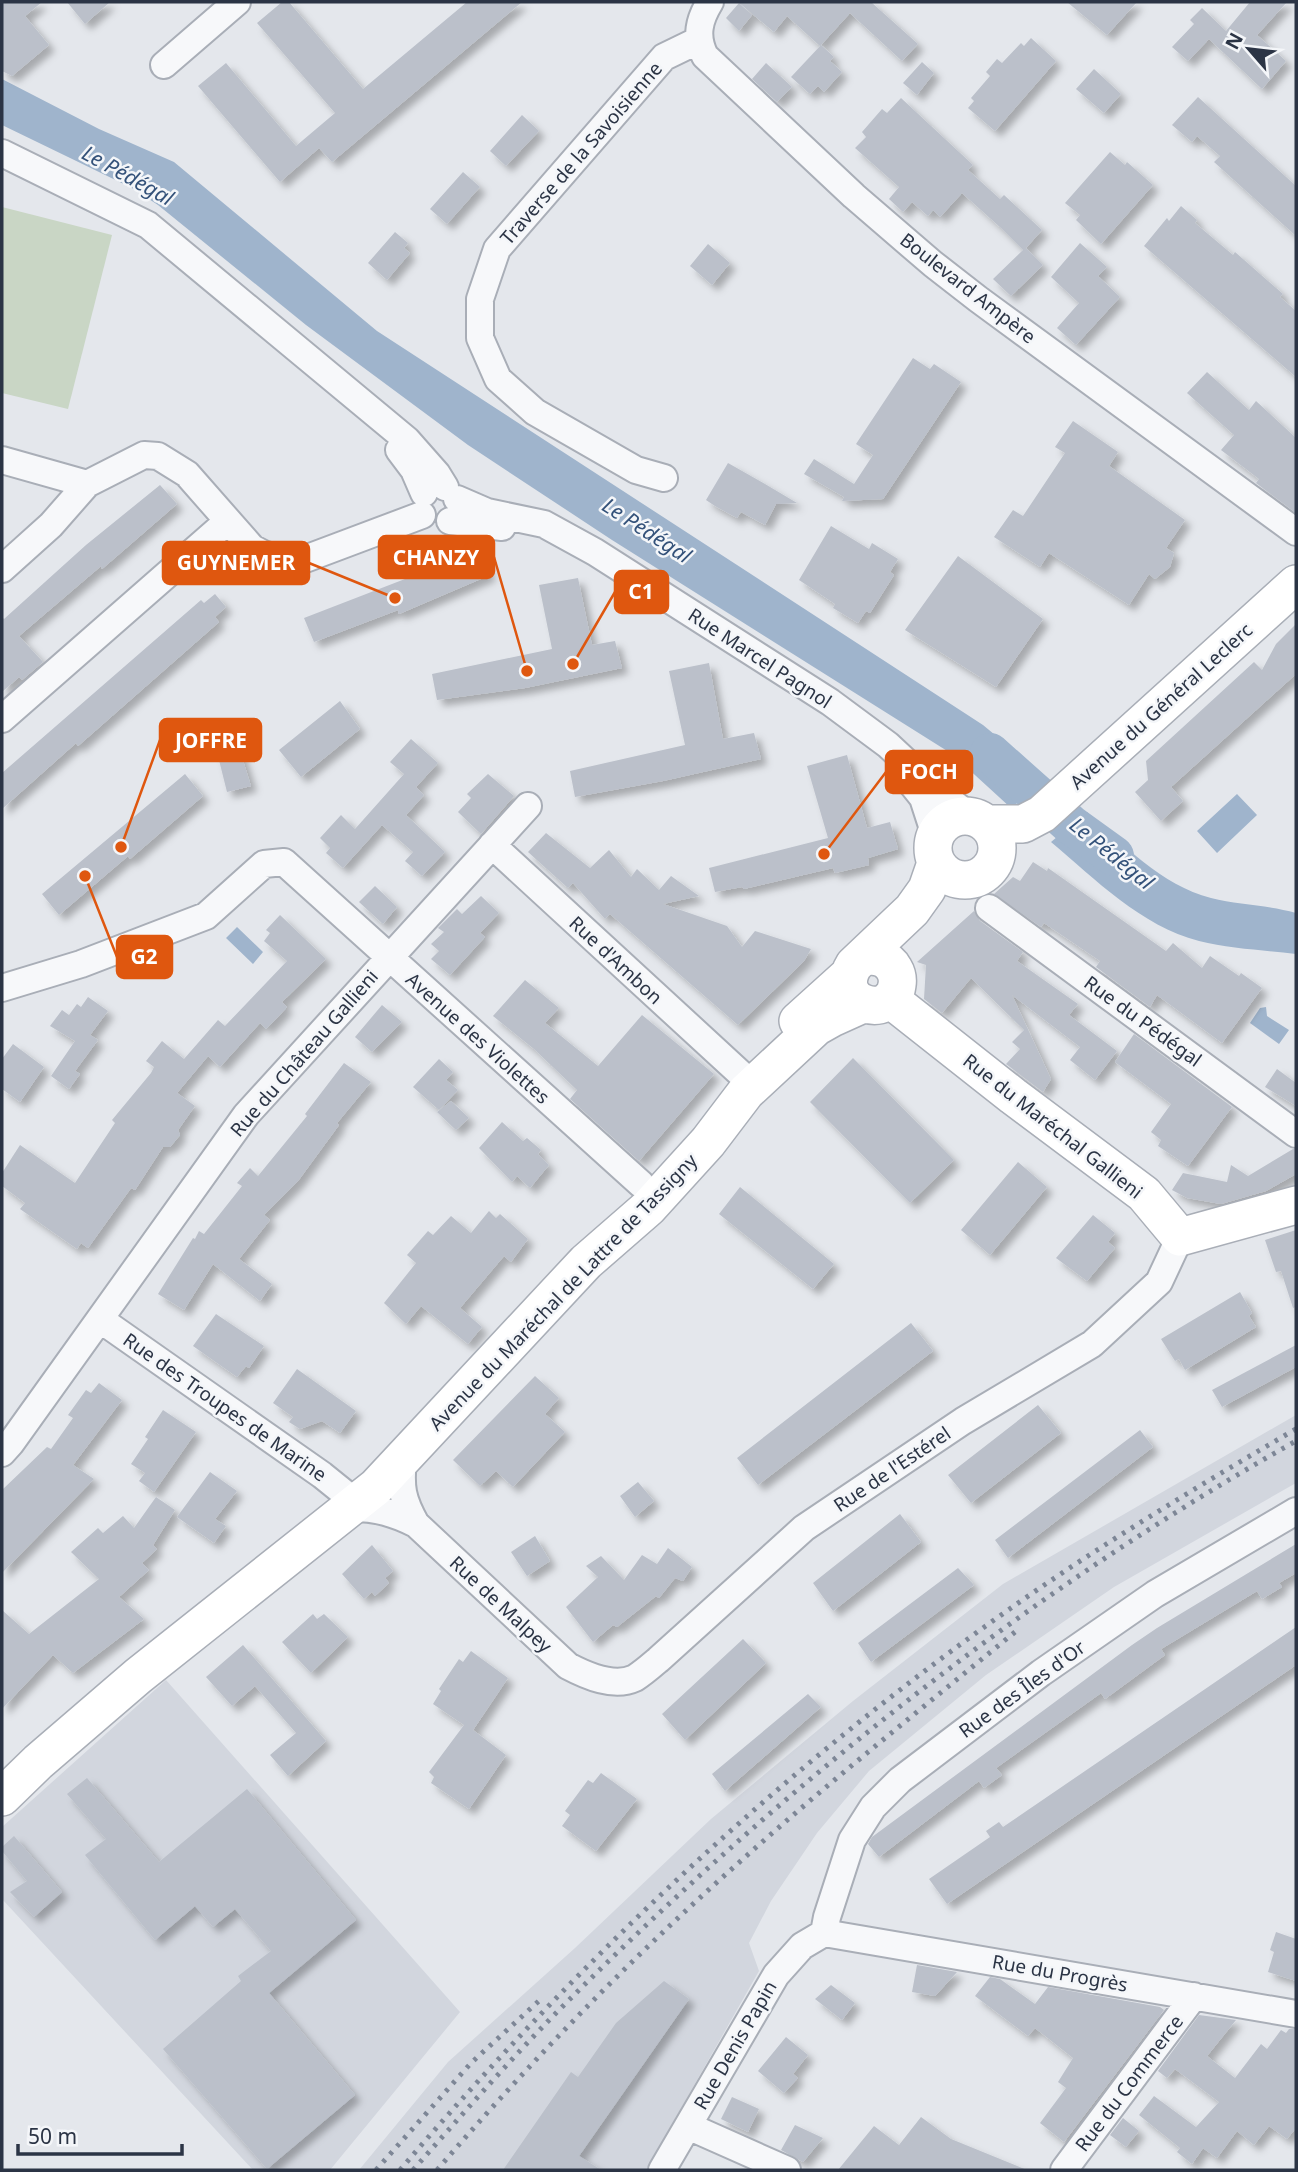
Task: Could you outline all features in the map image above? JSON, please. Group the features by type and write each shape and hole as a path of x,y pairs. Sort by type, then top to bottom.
{"main road":[{"name":"Avenue du Général Leclerc","path":"995,847 1042,814 1296,584"},
{"path":"949,819 995,847 958,880 950,876 936,849 949,819"},
{"name":"Avenue du Maréchal de Lattre de Tassigny","path":"2,1782 98,1696 350,1502 376,1487 586,1262 648,1208 708,1142 746,1092 816,1027 832,1018 873,982 913,943 995,847"},
{"name":"Avenue du Maréchal de Lattre de Tassigny","path":"2,1797 38,1762 138,1676 350,1502 741,1074 873,982 923,896 936,849"},
{"name":"Rue du Maréchal Gallieni","path":"873,982 1013,1096 1144,1194 1181,1237"},
{"path":"1181,1237 1296,1205"}],"street":[{"path":"164,65 237,2"},
{"path":"699,40 701,17 710,2"},
{"name":"Traverse de la Savoisienne","path":"664,478 636,470 535,412 498,379 480,338 480,299 497,249 664,57 699,40"},
{"name":"Boulevard Ampère","path":"699,40 705,56 719,70 854,196 933,264 1296,532"},
{"path":"2,153 148,225 407,440 437,474 440,503"},
{"path":"2,164 136,232 165,253 387,438 403,454 440,503"},
{"name":"Rue Marcel Pagnol","path":"87,484 144,455 158,456 187,474 252,548 266,556 297,562 440,503 544,524 595,552 830,702 888,745 995,847"},
{"path":"2,460 87,484 51,525 2,569"},
{"name":"Rue Marcel Pagnol","path":"440,503 563,546 819,708 881,754 915,786 923,798 936,849"},
{"path":"5,711 228,521"},
{"name":"Rue du Château Gallieni","path":"2,1453 101,1320 246,1115 528,806"},
{"name":"Rue d'Ambon","path":"492,845 741,1074"},
{"name":"Rue du Pédégal","path":"995,847 1296,1134"},
{"name":"Avenue des Violettes","path":"2,988 81,964 206,916 264,864 284,862 640,1184"},
{"name":"Rue de l'Estérel","path":"591,1678 613,1681 633,1679 658,1660 804,1528 964,1421 1092,1345 1159,1282 1181,1237"},
{"name":"Rue des Troupes de Marine","path":"101,1320 322,1475 350,1502"},
{"name":"Rue de Malpey","path":"403,1459 400,1480 403,1502 416,1524 568,1666 591,1678"},
{"name":"Rue de Malpey","path":"350,1502 395,1514 416,1524"},
{"name":"Rue des Îles d'Or","path":"824,1933 852,1840 873,1807 900,1780 1041,1673 1155,1594 1296,1511"},
{"name":"Rue du Progrès","path":"824,1933 1296,2014"},
{"name":"Rue Denis Papin","path":"662,2170 776,1975 802,1946 824,1933"},
{"name":"Rue du Commerce","path":"1064,2170 1194,1996"},
{"path":"688,2126 787,2170"}],"shaded area":[{"path":"1296,1415 1296,1483 1114,1587 986,1675 869,1771 817,1833 771,1901 749,1943 759,1971 646,2170 359,2170 448,2062 575,1948 711,1819 853,1701 1003,1584"},
{"path":"166,1680 460,2012 330,2170 253,2170 2,1899 2,1827"}],"green space":[{"path":"2,207 112,235 68,409 2,393"}],"water":[{"path":"2,79 99,129 174,162 377,331 983,725 1047,778 1011,808 952,754 612,540 468,445 306,325 158,205 132,188 2,125"},
{"path":"1237,794 1257,815 1217,853 1197,831"},
{"path":"1087,812 1129,850 1176,884 1211,898 1296,913 1296,954 1235,948 1199,941 1178,934 1138,913 1051,842"},
{"path":"237,927 263,952 253,964 226,938"},
{"path":"1266,1007 1267,1016 1289,1030 1279,1044 1250,1023 1260,1008"}],"building":[{"path":"2,2 42,2 25,16 49,45 12,76 2,71"},
{"path":"67,2 110,2 85,24"},
{"path":"282,2 289,2 363,89 467,2 522,2 332,162 319,148 280,182 198,86 226,63 296,146 335,113 257,23"},
{"path":"738,2 871,2 918,44 902,61 850,13 820,46 787,16 774,32"},
{"path":"1067,2 1137,2 1107,35"},
{"path":"1250,2 1287,2 1257,35 1286,61 1262,89 1209,39 1188,61 1172,47 1194,24 1190,20 1202,8 1226,31"},
{"path":"739,3 752,15 739,31 726,18"},
{"path":"1031,38 1056,61 995,131 968,108 974,101 971,98 990,76 986,72 997,59 1002,63 1021,43 1024,46"},
{"path":"821,45 834,57 830,61 842,72 824,92 818,86 810,94 791,77"},
{"path":"922,62 934,73 917,95 903,83"},
{"path":"766,63 792,87 777,102 752,79"},
{"path":"1094,69 1121,94 1104,113 1076,89"},
{"path":"1198,97 1296,186 1296,236 1214,162 1220,156 1197,136 1192,142 1172,125"},
{"path":"901,98 973,165 968,170 1000,199 1004,195 1042,230 1026,248 1043,265 1011,296 993,279 1023,250 1001,228 962,193 940,217 933,210 928,216 912,202 903,212 889,199 899,187 855,148 866,137 862,132 882,109 887,113"},
{"path":"522,115 539,131 506,166 490,151"},
{"path":"1110,152 1125,165 1127,162 1153,185 1101,244 1076,220 1080,215 1065,203"},
{"path":"463,172 480,187 447,224 430,209"},
{"path":"1181,206 1197,220 1195,223 1233,255 1235,252 1283,294 1280,297 1296,311 1296,377 1144,246 1167,218 1169,221"},
{"path":"395,232 408,243 404,248 410,253 387,280 368,263"},
{"path":"1080,243 1107,267 1098,276 1120,297 1076,345 1057,328 1079,303 1051,277"},
{"path":"708,244 730,263 712,285 690,266"},
{"path":"913,358 930,369 934,364 961,382 883,499 842,501 844,497 804,474 814,459 854,484 873,455 856,444"},
{"path":"1207,372 1249,410 1256,401 1296,438 1296,513 1256,483 1259,479 1221,450 1234,435 1187,393"},
{"path":"1073,421 1118,452 1109,466 1185,520 1166,548 1174,553 1170,567 1155,579 1149,574 1129,605 1049,553 1040,567 994,537 1013,510 1023,516 1065,453 1055,447"},
{"path":"728,463 797,503 776,504 765,525 741,512 737,518 715,506 706,500"},
{"path":"160,485 177,504 19,636 43,662 22,680 19,677 2,692 2,617 4,619 86,545"},
{"path":"831,526 869,549 872,543 898,559 890,572 894,575 870,613 866,611 858,623 833,608 835,604 799,580"},
{"path":"480,550 490,575 399,614 398,610 314,642 304,618"},
{"path":"958,556 1043,619 996,687 905,630"},
{"path":"578,578 592,645 615,641 622,668 525,688 437,700 432,674 552,649 539,585"},
{"path":"215,594 226,607 215,617 219,622 2,809 2,773 201,600 204,603"},
{"path":"1296,624 1296,674 1171,787 1183,801 1161,821 1135,792 1148,780 1146,761 1254,662 1262,670 1276,644"},
{"path":"709,663 723,739 754,733 761,759 575,797 570,771 685,745 669,671"},
{"path":"340,701 360,729 301,777 279,750"},
{"path":"235,735 251,786 227,792 214,740"},
{"path":"411,739 438,763 416,787 424,795 406,815 445,852 422,876 405,861 413,852 382,825 343,868 326,853 330,848 320,838 341,815 355,829 404,774 390,762"},
{"path":"847,755 867,828 890,822 898,849 868,858 869,865 835,873 833,868 744,889 742,887 715,892 709,868 828,838 807,766"},
{"path":"185,774 203,796 59,915 42,894"},
{"path":"488,774 514,796 481,834 458,812 471,798 467,794"},
{"path":"546,833 590,868 609,850 631,877 637,869 659,890 671,876 699,896 663,904 727,926 742,947 755,931 811,949 804,961 738,1025 610,914 605,919 573,883 568,888 528,852"},
{"path":"1033,862 1047,871 1048,868 1166,951 1173,943 1202,968 1210,956 1262,988 1222,1043 1157,995 1150,1007 1096,967 1100,961 1044,923 1041,927 994,894 1013,877 1020,881"},
{"path":"375,886 397,907 383,924 359,902"},
{"path":"481,896 499,913 480,933 485,937 450,975 431,959 439,951 431,944 444,932 438,928 457,909 462,914"},
{"path":"974,911 980,921 1023,952 1017,961 1078,1004 1069,1015 1117,1051 1095,1080 1070,1060 1080,1047 1012,995 1051,1079 1043,1092 1006,1064 1020,1049 1012,1042 1024,1030 971,978 942,1013 924,999 926,965 917,962"},
{"path":"280,915 326,959 282,1002 287,1007 266,1029 260,1023 220,1067 208,1056 177,1093 195,1106 178,1130 180,1135 170,1147 163,1147 135,1190 131,1188 88,1248 81,1243 77,1249 20,1209 25,1203 2,1186 2,1173 20,1145 75,1183 115,1123 112,1120 151,1073 154,1067 146,1061 162,1041 184,1059 218,1020 225,1026 287,961 264,941 270,933 266,930"},
{"path":"525,980 559,1008 545,1023 598,1066 642,1015 714,1074 639,1161 570,1099 577,1090 534,1049 493,1016"},
{"path":"88,997 108,1011 90,1035 98,1040 75,1071 80,1074 69,1089 51,1076 75,1041 50,1026 62,1010 69,1015 77,1004 81,1007"},
{"path":"382,1005 402,1022 372,1052 355,1037"},
{"path":"1134,1034 1232,1107 1188,1166 1158,1146 1161,1140 1151,1132 1171,1104 1115,1062"},
{"path":"13,1044 44,1067 20,1102 2,1089 2,1059"},
{"path":"853,1058 954,1160 910,1203 810,1102"},
{"path":"439,1059 453,1072 446,1080 458,1090 439,1110 413,1087"},
{"path":"344,1063 371,1082 337,1123 339,1125 298,1181 264,1215 270,1220 239,1259 272,1284 260,1301 213,1264 184,1310 158,1294 193,1238 195,1239 199,1231 204,1234 242,1186 237,1183 250,1168 258,1176 307,1116 305,1114"},
{"path":"1277,1069 1296,1083 1296,1106 1265,1087"},
{"path":"451,1101 469,1118 456,1130 437,1112"},
{"path":"502,1122 523,1141 527,1138 541,1150 538,1154 549,1165 530,1188 517,1176 512,1182 479,1148"},
{"path":"1296,1149 1296,1174 1266,1191 1221,1204 1187,1198 1172,1190 1183,1173 1227,1182 1231,1165 1248,1176"},
{"path":"1018,1162 1047,1187 990,1255 961,1230"},
{"path":"740,1187 834,1264 813,1289 719,1214"},
{"path":"489,1211 496,1218 500,1214 528,1239 511,1262 504,1256 460,1308 482,1327 468,1344 421,1306 406,1324 384,1303 416,1263 407,1255 428,1231 433,1235 451,1216 471,1233"},
{"path":"1093,1215 1115,1233 1108,1242 1115,1248 1087,1281 1056,1258"},
{"path":"1296,1230 1296,1307 1293,1308 1281,1271 1276,1272 1265,1240"},
{"path":"1240,1292 1252,1313 1249,1316 1256,1327 1185,1370 1179,1359 1175,1361 1161,1339"},
{"path":"216,1314 264,1346 249,1368 246,1366 237,1377 193,1346"},
{"path":"911,1323 933,1351 758,1485 737,1458"},
{"path":"1296,1345 1296,1367 1222,1407 1212,1390"},
{"path":"297,1369 356,1411 340,1433 322,1421 300,1429 289,1422 293,1417 273,1403"},
{"path":"535,1376 559,1398 545,1414 565,1432 513,1487 496,1471 480,1486 453,1460"},
{"path":"99,1383 122,1400 73,1465 94,1479 2,1573 2,1490 47,1447 51,1449 73,1418 68,1415 86,1390 91,1393"},
{"path":"1038,1405 1061,1433 971,1503 948,1475"},
{"path":"163,1410 196,1432 154,1492 139,1481 145,1473 131,1464"},
{"path":"1140,1430 1153,1447 1008,1558 995,1540"},
{"path":"210,1472 237,1491 215,1519 226,1526 214,1543 177,1517"},
{"path":"638,1482 654,1501 635,1517 620,1496"},
{"path":"156,1497 175,1510 153,1545 157,1549 142,1563 149,1570 119,1597 144,1619 73,1673 53,1655 2,1709 2,1610 29,1634 99,1579 71,1552 98,1528 103,1533 123,1516 134,1528"},
{"path":"900,1514 921,1542 833,1611 813,1583"},
{"path":"535,1536 550,1561 527,1576 511,1552"},
{"path":"1296,1544 1296,1573 1279,1583 1282,1587 1262,1599 1257,1591 1161,1649 1165,1655 1105,1699 1101,1693 996,1768 1002,1775 984,1788 979,1781 879,1857 868,1844 872,1837 1132,1645"},
{"path":"372,1545 393,1571 385,1578 389,1583 375,1596 372,1592 364,1599 342,1574"},
{"path":"668,1548 692,1567 683,1581 675,1578 659,1598 656,1596 593,1642 566,1607 598,1577 586,1566 601,1556 624,1580 642,1555 657,1564"},
{"path":"958,1568 974,1585 871,1662 858,1643"},
{"path":"313,1614 317,1619 324,1614 348,1637 311,1673 282,1642"},
{"path":"1296,1627 1296,1665 947,1904 929,1879 990,1837 986,1831 999,1822 1003,1827"},
{"path":"743,1639 766,1663 685,1740 662,1714"},
{"path":"243,1645 326,1741 288,1776 270,1755 296,1733 255,1686 232,1706 206,1677"},
{"path":"471,1651 508,1678 473,1730 506,1755 469,1809 431,1783 434,1777 429,1772 464,1725 433,1704 441,1691 439,1689 459,1659 463,1662"},
{"path":"808,1694 821,1707 725,1791 712,1774"},
{"path":"601,1773 637,1799 596,1851 562,1826 570,1815 565,1811 588,1780 593,1783"},
{"path":"87,1778 159,1862 247,1789 356,1920 269,1993 355,2095 267,2169 163,2049 241,1981 238,1976 271,1951 235,1909 213,1927 195,1906 155,1940 85,1855 106,1839 67,1794"},
{"path":"14,1836 62,1892 34,1917 10,1892 27,1881 2,1851 2,1847"},
{"path":"1276,1932 1296,1939 1296,1981 1268,1972 1274,1952 1270,1950"},
{"path":"917,1965 957,1972 935,1996 912,1992"},
{"path":"990,1977 1000,1979 1035,2004 1048,1987 1160,2007 1164,2010 1064,2142 1040,2123 1066,2088 1058,2082 1073,2058 1035,2028 1028,2036 975,1996"},
{"path":"664,1981 689,1999 579,2156 601,2170 503,2170 571,2072 578,2077 616,2023"},
{"path":"831,1985 855,2003 842,2020 815,1999"},
{"path":"1199,2015 1236,2020 1207,2056 1235,2078 1261,2044 1267,2049 1281,2030 1286,2033 1289,2029 1296,2029 1296,2128 1287,2139 1269,2126 1254,2145 1237,2131 1217,2158 1203,2148 1192,2164 1177,2152 1180,2148 1139,2115 1154,2096 1196,2127 1219,2102 1175,2069 1167,2078 1158,2071"},
{"path":"786,2037 808,2055 793,2074 798,2078 784,2093 758,2071"},
{"path":"732,2097 759,2109 748,2132 721,2119"},
{"path":"921,2117 951,2139 1027,2170 838,2170 874,2126 899,2145"},
{"path":"1123,2118 1139,2131 1126,2147 1110,2135"},
{"path":"795,2125 823,2138 803,2162 781,2150"}],"waterway":[{"name":"Le Pédégal","path":"990,753 1071,825 1114,856"}],"railway":[{"path":"400,2170 552,2003 632,1923 715,1845 800,1771 888,1699 978,1631 1126,1531 1296,1429"},
{"path":"413,2170 557,2012 727,1851 816,1775 907,1701 1097,1564 1195,1500 1296,1441"},
{"path":"437,2170 507,2091 656,1939 803,1807 1015,1632"},
{"path":"376,2170 471,2063 541,1999"}],"place":[{"name":"GUYNEMER","path":"395,598"},
{"name":"C1","path":"573,664"},
{"name":"CHANZY","path":"527,671"},
{"name":"JOFFRE","path":"121,847"},
{"name":"FOCH","path":"824,854"},
{"name":"G2","path":"85,876"}]}
